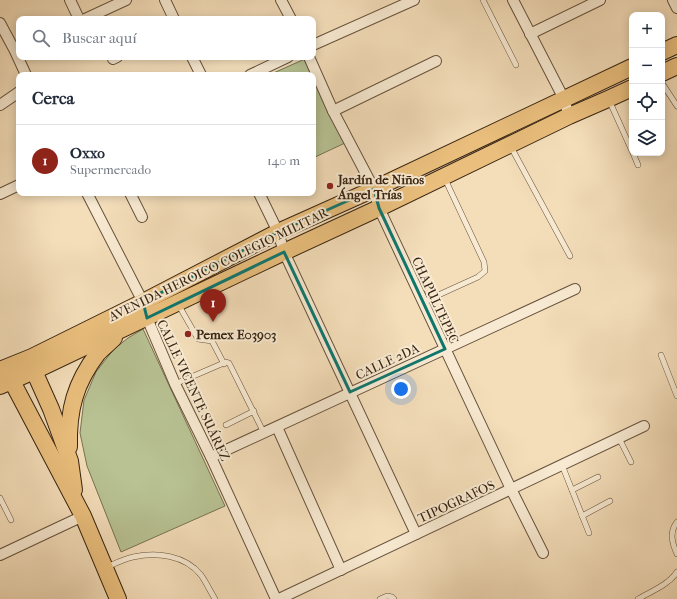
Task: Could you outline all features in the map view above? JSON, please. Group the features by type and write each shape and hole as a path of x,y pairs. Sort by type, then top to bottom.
{"main road":[{"path":"665,51 677,45"},
{"path":"665,72 677,66"},
{"name":"AVENIDA HEROICO COLEGIO MILITAR","path":"33,364 143,302 278,232 374,190 629,67"},
{"name":"AVENIDA HEROICO COLEGIO MILITAR","path":"3,372 33,364 122,330 379,208 509,144 629,90"},
{"path":"70,461 70,419 72,404 77,390 88,368 99,352 122,330"},
{"path":"33,364 70,461 79,509"},
{"path":"3,372 79,509 118,599"}],"street":[{"path":"70,0 78,16"},
{"path":"91,16 126,0"},
{"path":"165,0 173,16"},
{"path":"281,0 289,16"},
{"path":"316,44 414,0"},
{"path":"513,0 564,99 569,116"},
{"path":"530,34 600,0"},
{"path":"673,0 677,8"},
{"path":"0,23 16,48"},
{"path":"21,60 25,72"},
{"path":"194,60 200,72"},
{"path":"256,72 282,60"},
{"name":"CHAPULTEPEC","path":"310,60 316,72"},
{"path":"333,111 436,61"},
{"name":"CHAPULTEPEC","path":"316,73 333,111 374,190 379,208 542,553"},
{"path":"0,105 16,94"},
{"path":"0,194 16,186"},
{"name":"CALLE VICENTE SUÁREZ","path":"89,196 143,302 147,318 175,384 211,457 276,599"},
{"path":"132,196 142,217"},
{"path":"260,196 278,232 284,252 416,534"},
{"name":"CALLE 2DA","path":"211,457 576,289"},
{"name":"TIPOGRAFOS","path":"279,599 644,426"},
{"path":"277,427 341,570"},
{"path":"0,555 79,509"}],"lane":[{"path":"482,0 516,65"},
{"path":"663,84 677,106"},
{"path":"608,100 629,146"},
{"path":"509,144 570,256"},
{"path":"634,156 638,165"},
{"path":"423,302 478,277 485,271 484,262 444,176"},
{"path":"178,303 196,337 201,340 212,341 224,364"},
{"path":"661,355 677,396"},
{"path":"175,384 226,362 231,366 264,433"},
{"path":"226,425 254,411"},
{"path":"619,438 631,462"},
{"path":"562,465 589,533"},
{"path":"572,490 598,477"},
{"path":"0,498 11,520"},
{"path":"582,516 610,501"},
{"path":"677,522 673,529 672,539 677,554"},
{"path":"105,568 133,557 157,555 173,557 185,562 201,575 215,599"},
{"path":"638,599 665,584 677,572"},
{"path":"380,599 390,596 394,599"}],"highlighted area":[{"path":"374,189 379,208 445,349 350,392 284,252 147,318 143,302 278,232"}],"green space":[{"path":"303,60 308,60 313,72 276,72"},
{"path":"316,78 345,143 316,157"},
{"path":"143,329 225,506 121,552 87,466 80,433 84,400 96,372 113,350 128,338"}],"place":[{"name":"Jardín de Niños Ángel Trías","path":"330,186"},
{"name":"Oxxo","path":"213,322"},
{"name":"Pemex E03903","path":"188,334"}]}
